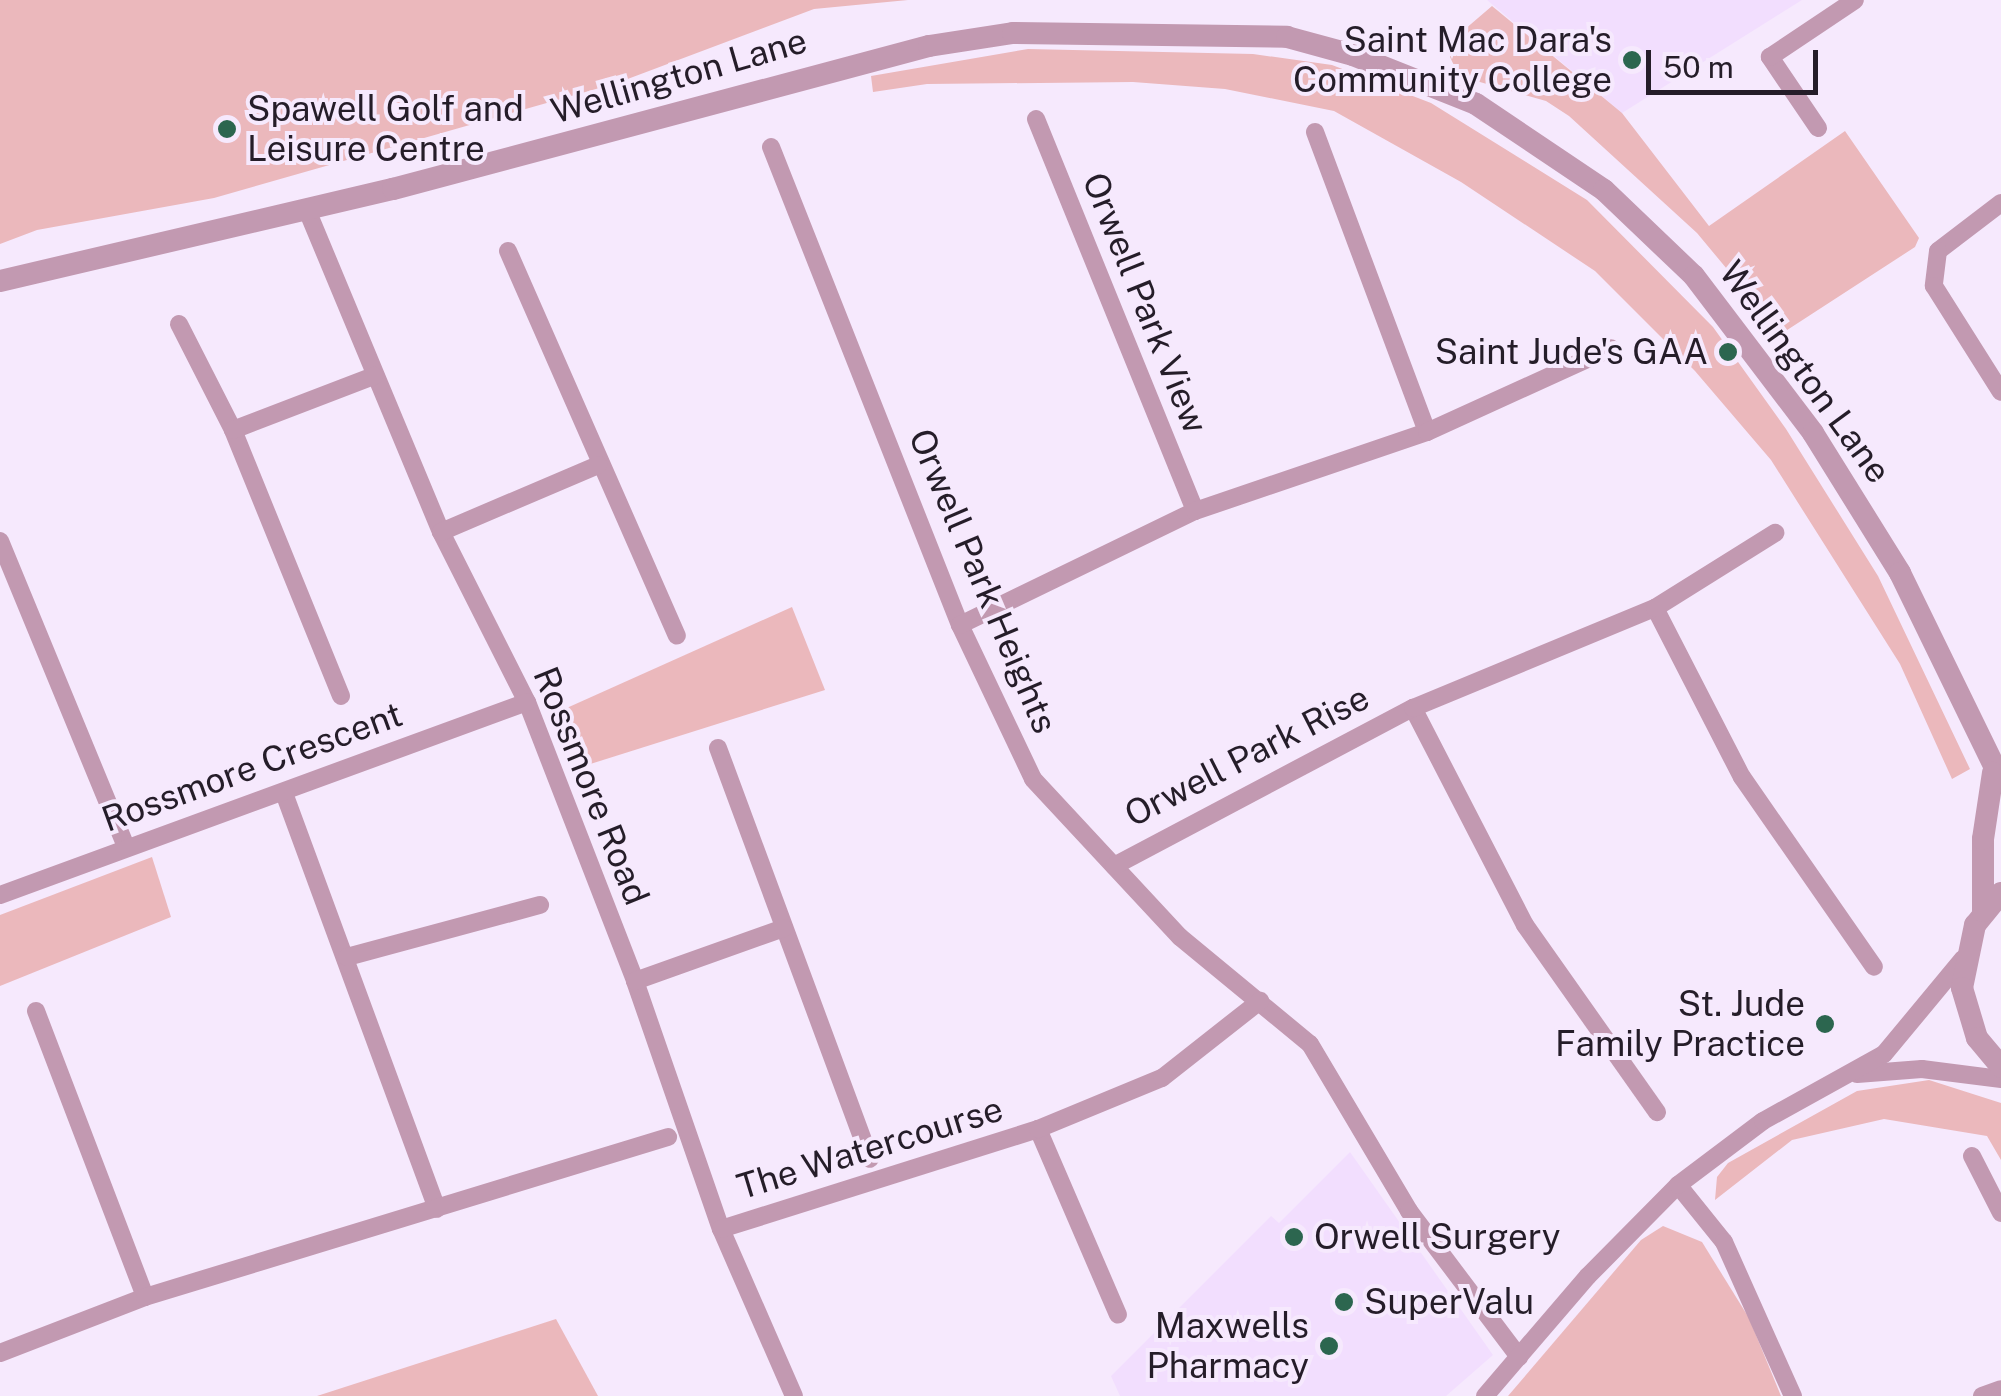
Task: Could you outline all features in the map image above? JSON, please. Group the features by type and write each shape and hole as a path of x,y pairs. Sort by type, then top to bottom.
{"street":[{"path":"1818,128 1770,57 1855,0"},
{"name":"Wellington Lane","path":"0,281 307,210 929,46 1013,33 1192,34 1287,37 1353,55 1476,104 1548,148 1604,190 1694,276 1813,433 1900,573 1997,777 1983,839 1983,911"},
{"name":"Orwell Park View","path":"1036,120 1195,511"},
{"path":"1315,132 1427,432"},
{"name":"Orwell Park Heights","path":"771,147 960,625 1033,779 1180,937 1310,1044 1409,1211 1519,1357"},
{"path":"2001,203 1938,250 1934,286 2001,392"},
{"name":"Rossmore Road","path":"307,210 441,532 526,702 635,981 721,1228 794,1396"},
{"path":"508,252 598,465 677,636"},
{"path":"179,324 232,430 341,696"},
{"path":"960,625 1195,511 1427,432 1611,348"},
{"path":"232,430 374,376"},
{"path":"441,532 598,465"},
{"name":"Orwell Park Rise","path":"1114,866 1412,708 1655,608 1775,533"},
{"path":"0,541 126,846"},
{"path":"1655,608 1742,778 1874,966"},
{"name":"Rossmore Crescent","path":"0,895 526,702"},
{"name":"Orwell Park Rise","path":"1412,708 1525,925 1657,1112"},
{"path":"718,748 870,1159"},
{"path":"284,793 347,956 436,1209"},
{"path":"1485,1396 1678,1185 1763,1121 1884,1054 1963,959 1983,911 2001,893"},
{"path":"347,956 540,905"},
{"path":"635,981 784,928"},
{"path":"1963,959 1967,1017 2001,1067"},
{"name":"The Watercourse","path":"721,1228 1038,1129 1162,1078 1260,1000"},
{"path":"36,1011 145,1297"},
{"path":"1846,1075 1922,1069 2001,1079"},
{"path":"1038,1129 1118,1315"},
{"path":"0,1353 145,1297 668,1137"},
{"path":"1972,1156 2001,1213"},
{"path":"1678,1185 1724,1242 1793,1396"},
{"path":"1982,1396 2001,1389"}],"shaded area":[{"name":"Spawell Golf and Leisure Centre","path":"0,0 908,0 814,9 617,83 214,198 37,230 0,244"},
{"name":"Saint Mac Dara's Community College","path":"1487,0 1802,0 1622,113"},
{"path":"1492,6 1622,113 1709,226 1845,131 1919,238 1915,247 1781,334 1697,233 1569,116 1546,101 1459,76 1450,57 1457,36"},
{"path":"1028,49 1253,54 1332,65 1431,103 1587,200 1713,327 1786,429 1878,576 1970,769 1952,779 1900,664 1771,460 1695,371 1595,271 1461,182 1334,111 1225,89 1133,82 927,84 873,92 871,76"},
{"path":"792,607 825,690 584,766 560,711"},
{"path":"152,857 171,917 0,986 0,915"},
{"path":"1929,1080 2001,1103 2001,1160 1987,1136 1884,1119 1792,1140 1715,1200 1717,1177 1728,1163 1857,1091"},
{"path":"1350,1152 1493,1355 1446,1396 1120,1396 1111,1376 1271,1216 1279,1223"},
{"path":"1663,1226 1702,1242 1749,1318 1781,1396 1508,1396 1641,1240"},
{"path":"556,1319 598,1396 317,1396"}],"place":[{"name":"Saint Mac Dara's Community College","path":"1632,60"},
{"name":"Spawell Golf and Leisure Centre","path":"227,129"},
{"name":"Saint Jude's GAA","path":"1728,352"},
{"name":"St. Jude Family Practice","path":"1825,1024"},
{"name":"Orwell Surgery","path":"1294,1237"},
{"name":"SuperValu","path":"1344,1302"},
{"name":"Maxwells Pharmacy","path":"1329,1346"}]}
